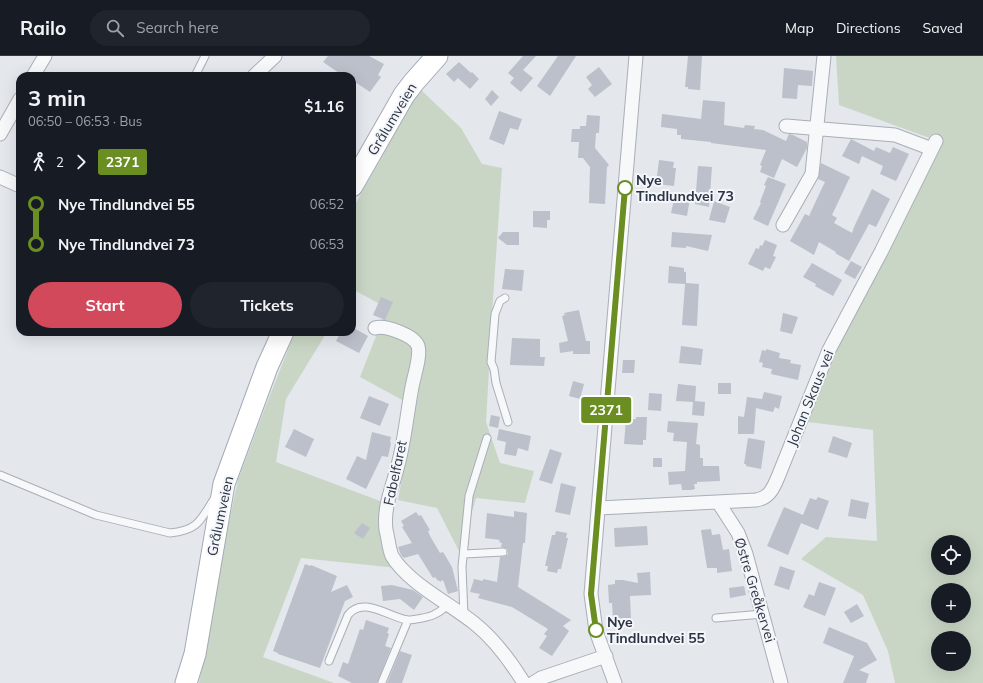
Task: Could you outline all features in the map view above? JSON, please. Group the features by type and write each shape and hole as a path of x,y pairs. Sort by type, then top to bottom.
{"main road":[{"name":"Grålumveien","path":"356,179 404,95 437,56"},
{"name":"Grålumveien","path":"186,683 195,654 224,484 267,367 281,336"}],"street":[{"path":"35,72 45,56"},
{"path":"258,72 275,56"},
{"path":"616,683 596,630 591,594 636,56"},
{"path":"783,225 812,174 824,56"},
{"path":"0,134 16,106"},
{"name":"Johan Skaus vei","path":"599,508 763,499 768,496 774,488 829,350 881,252 934,145 895,135 786,126"},
{"path":"0,177 16,184"},
{"name":"Fabelfaret","path":"375,328 382,327 407,336 416,341 418,346 418,362 407,411 399,464 387,504 386,528 392,555 409,576 475,623 513,666 524,683"},
{"name":"Østre Greåkervei","path":"718,502 729,518 742,544 763,614 781,683"},
{"path":"533,683 541,678 606,656"}],"lane":[{"path":"197,72 205,56"},
{"path":"505,298 500,302 495,314 491,362 508,422"},
{"path":"464,616 462,568 469,496 487,438"},
{"path":"0,475 96,515 170,533 182,532 191,528 200,520 224,484"},
{"path":"464,554 503,552"},
{"path":"329,661 348,615 357,608 365,607 408,620 435,615 448,605"},
{"path":"716,618 763,614"},
{"path":"382,682 408,620"}],"green space":[{"path":"836,56 983,56 983,683 895,683 888,651 863,595 801,559 826,537 877,541 873,430 800,421 935,140 839,105"},
{"path":"420,89 461,128 482,164 502,168 486,422 500,463 534,471 525,503 476,498 460,553 437,508 398,500 415,407 360,377 387,308 356,291 356,203"},
{"path":"293,336 325,336 286,399 276,462 380,501 383,537 397,568 301,558 263,657 334,683 199,683 215,586 238,480"}],"building":[{"path":"328,56 369,56 384,64 378,75 381,77 370,92 356,83 356,72 338,72 323,62"},
{"path":"523,56 536,56 523,70 533,78 521,92 510,83 514,78 508,73"},
{"path":"558,56 576,56 550,96 537,86"},
{"path":"688,56 702,56 700,90 688,89 688,87 685,87"},
{"path":"459,62 479,79 470,89 458,78 454,82 446,74"},
{"path":"599,67 612,84 595,97 588,89 592,85 586,77"},
{"path":"784,68 813,71 812,86 798,85 797,99 782,98"},
{"path":"492,90 499,97 491,106 485,99"},
{"path":"703,100 725,102 724,125 744,128 745,125 755,126 754,129 763,130 786,141 789,134 807,142 807,148 797,167 782,159 774,178 760,172 762,166 760,165 766,150 681,139 681,135 677,135 677,129 661,127 662,114 701,119"},
{"path":"499,111 522,119 518,130 510,128 504,145 489,139"},
{"path":"587,115 600,116 599,133 596,133 595,148 609,165 607,167 605,204 589,203 590,167 583,158 578,158 579,142 571,142 572,129 580,129 580,126 586,126"},
{"path":"851,139 874,151 876,147 890,153 893,147 909,154 896,181 880,174 883,166 862,156 859,164 842,156"},
{"path":"659,160 674,162 673,168 676,168 674,186 656,184"},
{"path":"821,163 850,177 832,215 837,218 834,223 852,233 872,189 890,199 876,227 869,224 849,261 819,242 814,255 790,241 805,214 809,216 825,182 818,179"},
{"path":"698,166 712,167 709,207 695,204"},
{"path":"768,177 786,184 768,226 753,219 761,203 760,202 766,186 764,185"},
{"path":"675,195 690,198 687,216 671,213"},
{"path":"714,201 730,207 725,223 709,220"},
{"path":"533,211 550,211 550,220 547,220 547,228 533,227"},
{"path":"503,232 519,232 519,245 507,245 498,238"},
{"path":"672,232 712,235 708,251 686,246 686,248 671,247"},
{"path":"765,240 777,245 773,256 776,257 770,269 765,267 763,271 748,264 756,248 759,249 760,245 762,246"},
{"path":"851,261 862,267 855,279 844,273"},
{"path":"812,263 842,280 833,296 803,277"},
{"path":"669,266 684,268 684,272 686,272 686,283 699,284 697,326 682,325 685,284 668,283"},
{"path":"505,269 524,270 522,291 502,289"},
{"path":"381,297 393,302 385,320 373,315"},
{"path":"579,310 586,341 590,341 590,354 573,354 573,351 560,353 559,343 568,341 562,316 565,315 564,313"},
{"path":"783,313 798,317 792,334 780,331"},
{"path":"356,329 368,336 359,353 336,341 339,336 356,336"},
{"path":"512,338 540,339 540,357 545,357 544,366 510,365"},
{"path":"681,346 703,349 701,365 679,363"},
{"path":"766,349 780,353 779,358 791,360 790,363 801,365 798,380 771,374 772,369 762,367 763,363 759,362 762,350 766,351"},
{"path":"623,360 635,360 634,373 622,373"},
{"path":"573,381 584,384 580,399 569,396"},
{"path":"718,383 731,383 731,394 718,394"},
{"path":"678,384 696,386 695,401 705,402 704,416 692,415 693,402 676,401"},
{"path":"764,392 782,396 779,409 775,407 773,412 756,408 754,434 738,434 738,416 744,417 747,397 762,399"},
{"path":"649,393 662,394 661,411 648,410"},
{"path":"369,396 389,404 380,426 360,418"},
{"path":"491,415 500,417 498,428 489,426"},
{"path":"636,417 647,417 646,440 643,440 643,445 624,444 626,419 636,419"},
{"path":"668,421 698,423 696,444 700,445 700,458 703,458 703,466 719,466 720,481 697,482 697,484 694,484 695,489 691,490 682,490 681,484 669,485 668,472 685,471 687,442 673,441 674,433 667,432"},
{"path":"294,429 314,439 306,457 285,447"},
{"path":"499,429 531,436 528,451 518,448 516,456 504,454 506,442 497,440"},
{"path":"372,432 391,437 391,443 388,457 382,456 366,489 346,479 357,456 366,460"},
{"path":"833,436 852,443 847,458 828,452"},
{"path":"748,438 765,441 761,469 746,466 746,464 744,464"},
{"path":"550,449 562,453 552,484 539,480"},
{"path":"653,458 662,458 662,467 653,467"},
{"path":"561,483 576,487 570,515 555,512"},
{"path":"818,497 829,501 818,530 801,523 788,555 767,546 784,507 803,515 810,498 816,500"},
{"path":"851,499 869,503 866,519 848,516"},
{"path":"514,511 527,513 525,543 523,543 518,587 571,620 563,626 569,631 552,656 539,648 547,636 544,634 548,629 512,607 478,598 480,594 470,592 474,579 497,582 500,557 508,554 507,549 501,547 502,543 499,542 500,540 485,538 487,513 514,517"},
{"path":"416,512 419,516 421,515 430,530 428,531 430,536 440,553 443,552 452,567 458,591 448,594 443,580 440,582 435,577 433,578 418,554 404,558 401,555 398,547 412,543 402,527 404,526 401,521"},
{"path":"362,523 370,528 363,539 354,533"},
{"path":"647,526 648,545 615,547 614,528"},
{"path":"711,529 712,535 720,534 723,550 729,549 732,571 717,573 717,568 707,568 701,530"},
{"path":"556,531 567,533 566,538 568,538 561,569 558,569 557,573 547,571 548,566 545,566 552,535 555,535"},
{"path":"305,564 337,576 331,592 347,585 353,597 345,601 320,668 273,651"},
{"path":"780,566 795,571 789,590 774,585"},
{"path":"650,572 651,595 630,596 631,618 613,619 612,603 609,603 608,585 615,584 615,580 638,583 637,573"},
{"path":"819,582 836,588 825,616 803,607 809,594 814,596"},
{"path":"392,585 413,590 423,597 414,610 400,599 383,601 381,586"},
{"path":"744,586 746,595 730,598 729,588"},
{"path":"857,604 864,616 851,623 844,612"},
{"path":"366,620 389,628 387,633 389,634 385,646 391,648 377,683 352,683 338,676 343,662 348,664 360,629 363,630"},
{"path":"829,627 867,643 877,660 859,670 869,674 866,683 843,683 854,656 823,643"},
{"path":"400,651 412,655 402,683 387,683"}],"bus line":[{"name":"2371","path":"596,630 591,594 625,188"}],"place":[{"name":"Nye Tindlundvei 73","path":"625,188"},
{"name":"Nye Tindlundvei 55","path":"596,630"}]}
